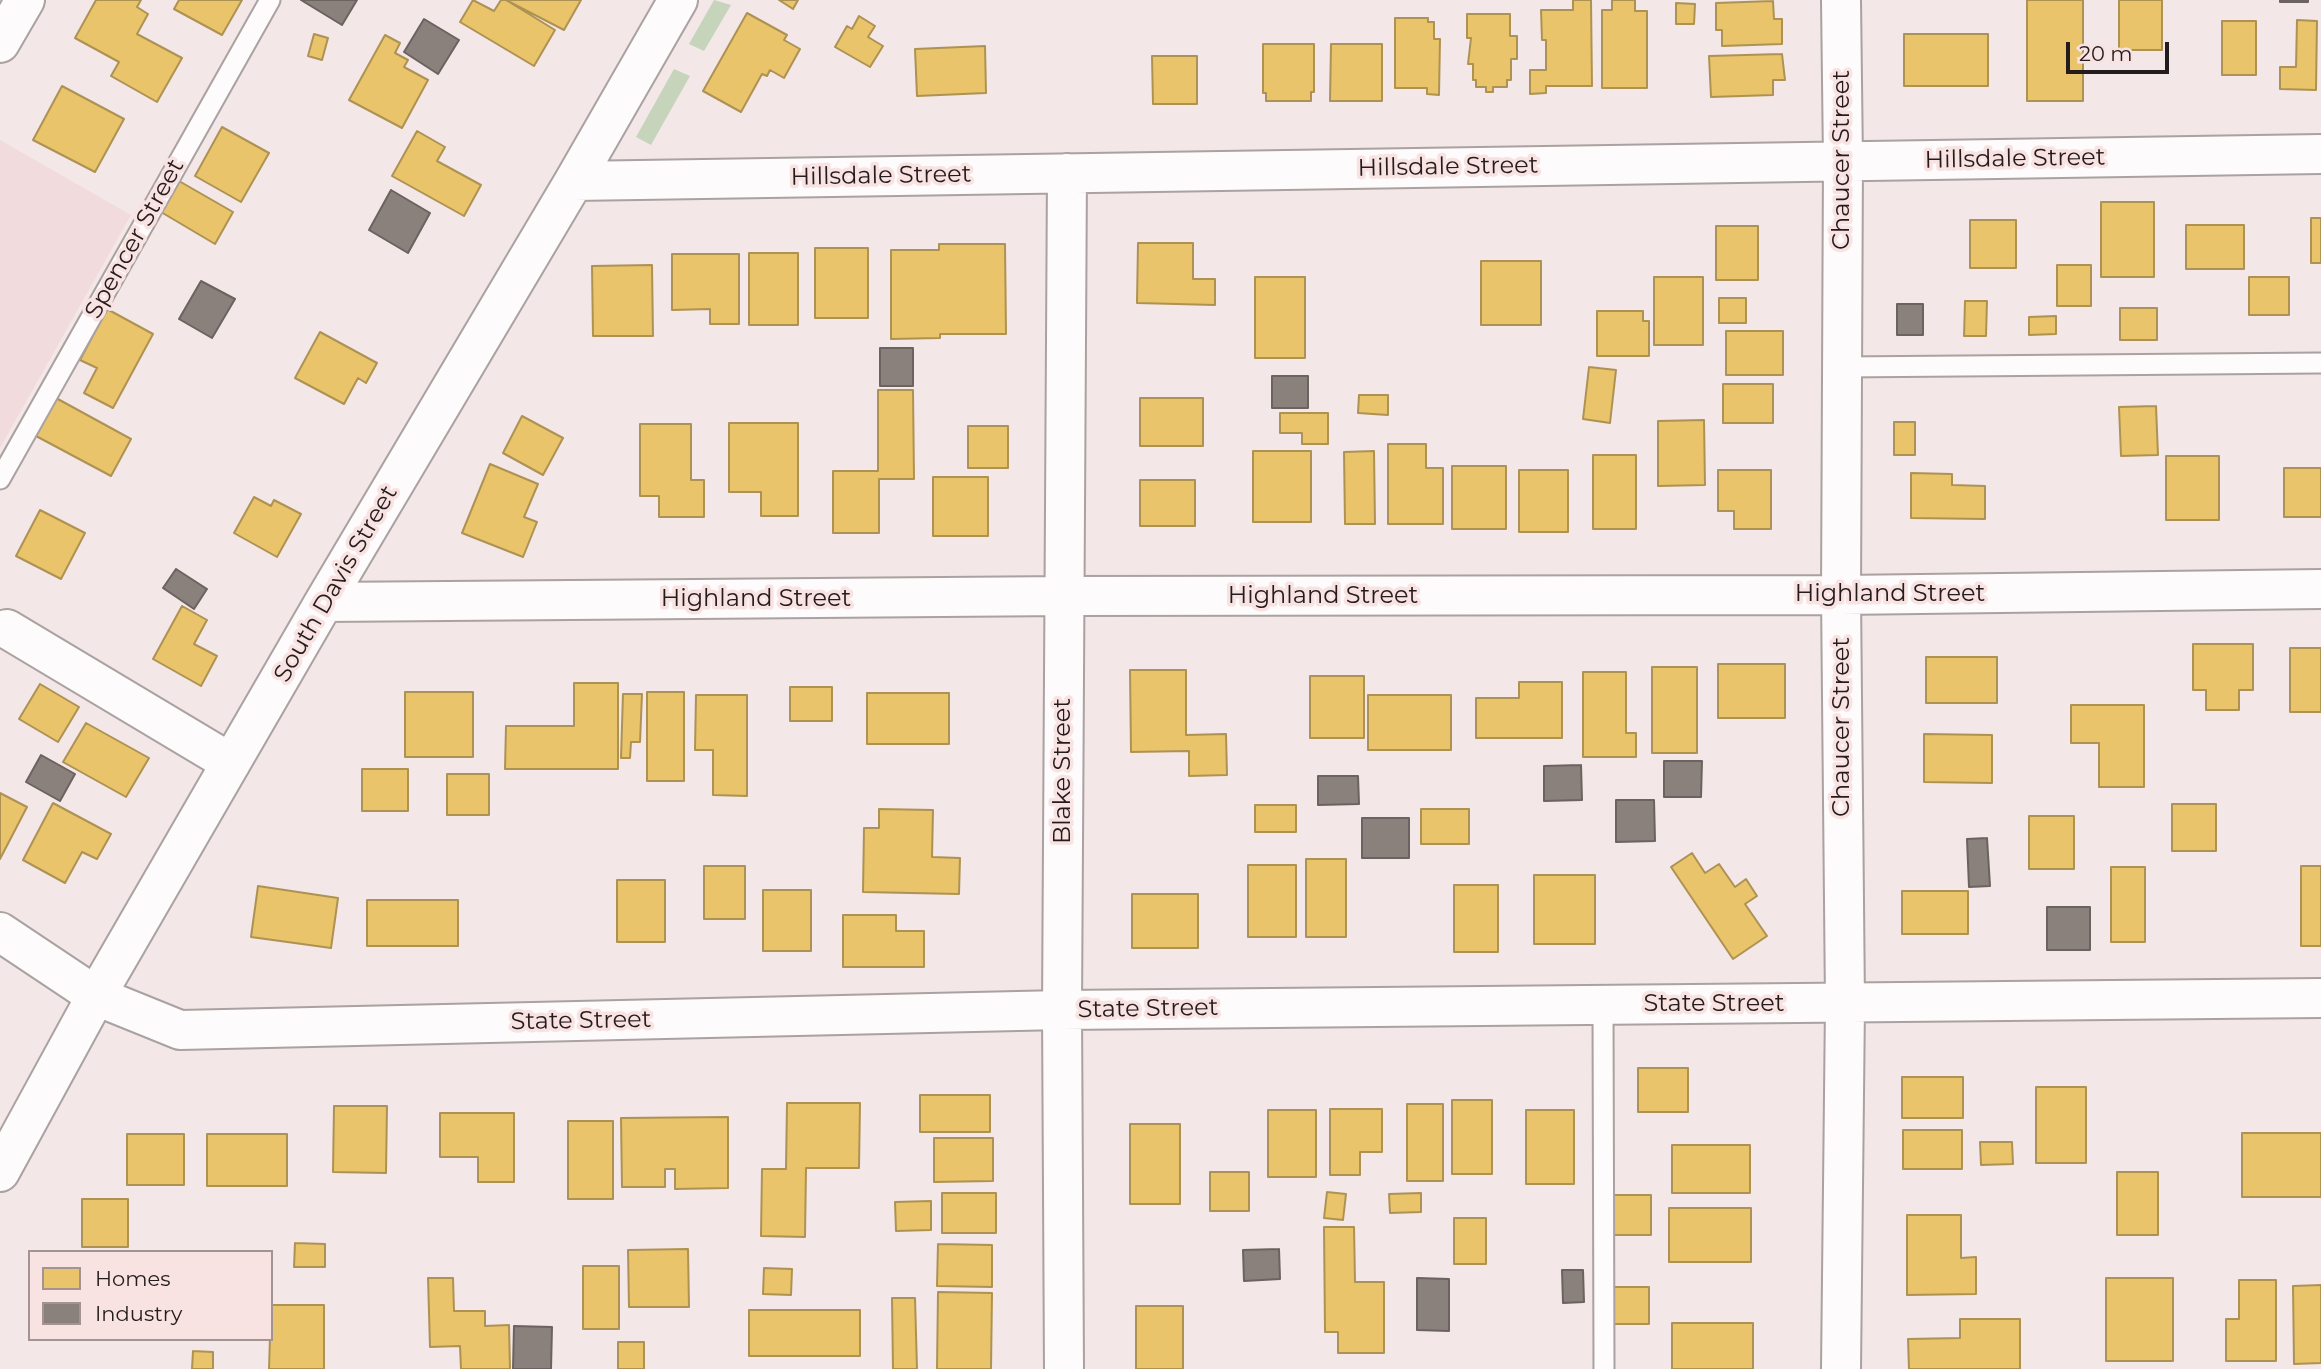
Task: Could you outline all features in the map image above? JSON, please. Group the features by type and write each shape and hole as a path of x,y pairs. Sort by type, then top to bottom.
{"street":[{"path":"0,43 26,0"},
{"name":"South Davis Street","path":"0,1172 96,996 231,762 678,0"},
{"name":"Chaucer Street","path":"1840,1369 1844,1004 1841,0"},
{"name":"Hillsdale Street","path":"574,181 2321,154"},
{"name":"Blake Street","path":"1064,1369 1062,1010 1067,173"},
{"name":"Highland Street","path":"324,602 1065,596 1841,595 2321,590"},
{"path":"2,631 231,762"},
{"name":"State Street","path":"0,932 96,996 180,1030 1062,1010 2321,998"}],"lane":[{"name":"Spencer Street","path":"0,479 270,0"},
{"path":"1842,367 2321,363"},
{"path":"1603,1005 1604,1369"}],"shaded area":[{"path":"0,140 131,215 0,448"}],"green space":[{"path":"714,0 731,5 704,51 689,44"},
{"path":"674,69 690,76 651,145 636,137"}],"building: Homes":[{"path":"96,0 141,0 137,7 148,14 137,34 182,58 157,102 111,76 119,62 75,38"},
{"path":"179,0 242,0 222,35 174,9"},
{"path":"473,0 494,11 501,0 506,0 555,30 534,66 460,22"},
{"path":"506,0 581,0 564,30"},
{"path":"779,0 798,0 793,9"},
{"path":"1573,0 1591,0 1592,86 1546,86 1546,93 1530,94 1530,70 1546,70 1546,40 1542,40 1541,10 1573,10"},
{"path":"1612,0 1635,0 1635,11 1647,11 1647,88 1602,88 1602,10 1612,10"},
{"path":"2027,0 2083,0 2083,101 2027,101"},
{"path":"2119,0 2162,0 2162,50 2119,50"},
{"path":"1773,1 1774,19 1782,19 1782,44 1722,46 1722,30 1716,30 1716,3"},
{"path":"1676,3 1695,4 1694,24 1676,24"},
{"path":"747,13 787,35 784,40 800,49 784,78 770,70 767,76 762,74 741,112 703,91"},
{"path":"1467,14 1510,14 1510,36 1517,36 1517,59 1511,59 1511,80 1507,80 1507,87 1493,87 1493,92 1486,92 1486,87 1476,87 1473,64 1468,64 1471,38 1467,38"},
{"path":"859,16 875,26 868,37 883,46 870,67 835,47 847,26 852,29"},
{"path":"1395,18 1428,18 1428,22 1434,22 1434,39 1440,39 1439,95 1427,94 1427,88 1395,88"},
{"path":"2297,20 2317,21 2316,90 2280,89 2280,67 2296,67"},
{"path":"2222,21 2256,21 2256,75 2222,75"},
{"path":"314,34 328,38 322,60 308,56"},
{"path":"1904,34 1988,34 1988,86 1904,86"},
{"path":"385,35 400,43 395,53 408,60 404,67 428,80 402,128 349,100"},
{"path":"1263,44 1314,44 1314,92 1311,92 1311,101 1266,101 1266,93 1263,93"},
{"path":"1331,44 1382,44 1382,101 1330,101"},
{"path":"985,46 986,93 917,96 915,49"},
{"path":"1782,54 1785,80 1773,80 1773,95 1711,97 1709,56"},
{"path":"1152,56 1197,56 1197,104 1153,104"},
{"path":"62,86 124,119 95,172 33,140"},
{"path":"222,127 269,153 241,202 195,176"},
{"path":"417,131 445,147 437,161 481,185 464,216 392,176"},
{"path":"179,181 233,212 215,244 161,212"},
{"path":"2101,202 2154,202 2154,277 2101,277"},
{"path":"2311,218 2321,218 2321,263 2311,263"},
{"path":"1970,220 2016,220 2016,268 1970,268"},
{"path":"2186,225 2244,225 2244,269 2186,269"},
{"path":"1716,226 1758,226 1758,280 1716,280"},
{"path":"1138,243 1193,243 1193,279 1215,279 1215,305 1137,303"},
{"path":"939,244 1005,244 1006,334 940,334 940,338 891,339 891,250 939,250"},
{"path":"815,248 868,248 868,318 815,318"},
{"path":"749,253 798,253 798,325 749,325"},
{"path":"672,254 739,254 739,324 710,324 710,309 672,310"},
{"path":"1481,261 1541,261 1541,325 1481,325"},
{"path":"652,265 653,336 593,336 592,266"},
{"path":"2057,265 2091,265 2091,306 2057,306"},
{"path":"1255,277 1305,277 1305,358 1255,358"},
{"path":"1654,277 1703,277 1703,345 1654,345"},
{"path":"2249,277 2289,277 2289,315 2249,315"},
{"path":"1719,298 1746,298 1746,323 1719,323"},
{"path":"1965,301 1987,301 1986,336 1964,336"},
{"path":"2120,308 2157,308 2157,340 2120,340"},
{"path":"107,309 153,334 113,408 84,393 97,368 80,360"},
{"path":"1597,311 1643,311 1643,321 1649,321 1649,356 1597,356"},
{"path":"2056,316 2056,334 2029,335 2029,317"},
{"path":"1726,331 1783,331 1783,375 1726,375"},
{"path":"320,332 377,363 366,383 358,378 344,404 295,378"},
{"path":"1589,367 1616,370 1610,423 1583,419"},
{"path":"1723,384 1773,384 1773,423 1723,423"},
{"path":"878,390 913,390 914,479 879,479 879,533 833,533 833,471 878,471"},
{"path":"1359,395 1388,395 1388,415 1358,413"},
{"path":"56,398 131,439 111,476 36,436"},
{"path":"1140,398 1203,398 1203,446 1140,446"},
{"path":"2156,406 2158,455 2121,456 2119,407"},
{"path":"1280,413 1328,413 1328,444 1302,444 1302,433 1280,433"},
{"path":"522,416 563,438 543,475 503,453"},
{"path":"1704,420 1705,485 1658,486 1658,421"},
{"path":"1894,422 1915,422 1915,455 1894,455"},
{"path":"729,423 798,423 798,516 761,516 761,492 729,492"},
{"path":"640,424 691,424 691,480 704,480 704,517 659,517 659,496 640,496"},
{"path":"968,426 1008,426 1008,468 968,468"},
{"path":"1388,444 1426,444 1426,468 1443,468 1443,524 1388,524"},
{"path":"1253,451 1311,451 1311,522 1253,522"},
{"path":"1374,451 1375,524 1345,524 1344,452"},
{"path":"1593,455 1636,455 1636,529 1593,529"},
{"path":"2166,456 2219,456 2219,520 2166,520"},
{"path":"490,464 538,484 524,517 537,522 523,557 462,533"},
{"path":"1452,466 1506,466 1506,529 1452,529"},
{"path":"2284,468 2321,468 2321,517 2284,517"},
{"path":"1519,470 1568,470 1568,532 1519,532"},
{"path":"1718,470 1771,470 1771,529 1734,529 1734,511 1718,511"},
{"path":"1911,473 1952,474 1952,485 1985,486 1985,519 1911,518"},
{"path":"933,477 988,477 988,536 933,536"},
{"path":"1140,480 1195,480 1195,526 1140,526"},
{"path":"254,497 271,506 274,500 301,514 277,557 234,533"},
{"path":"40,510 85,533 61,579 16,556"},
{"path":"182,606 207,620 194,644 217,656 201,686 153,659"},
{"path":"2193,644 2253,644 2253,690 2239,690 2239,710 2206,710 2206,690 2193,690"},
{"path":"2290,648 2321,648 2321,712 2290,712"},
{"path":"1926,657 1997,657 1997,703 1926,703"},
{"path":"1718,664 1785,664 1785,718 1718,718"},
{"path":"1652,667 1697,667 1697,753 1652,753"},
{"path":"1130,670 1186,670 1186,735 1226,734 1227,775 1189,776 1189,751 1131,752"},
{"path":"1583,672 1626,672 1626,733 1636,733 1636,757 1583,757"},
{"path":"1310,676 1364,676 1364,738 1310,738"},
{"path":"1519,682 1562,682 1562,738 1476,738 1476,698 1519,698"},
{"path":"574,683 618,683 618,769 505,769 506,726 574,726"},
{"path":"40,684 79,707 58,742 19,719"},
{"path":"790,687 832,687 832,721 790,721"},
{"path":"405,692 473,692 473,757 405,757"},
{"path":"647,692 684,692 684,781 647,781"},
{"path":"867,693 949,693 949,744 867,744"},
{"path":"623,694 642,694 640,742 631,742 630,758 621,758"},
{"path":"696,695 747,695 747,796 713,795 713,750 695,750"},
{"path":"1368,695 1451,695 1451,750 1368,750"},
{"path":"2071,705 2144,705 2144,787 2099,787 2099,743 2071,743"},
{"path":"86,723 149,758 126,797 63,762"},
{"path":"1924,734 1992,735 1992,783 1924,782"},
{"path":"362,769 408,769 408,811 362,811"},
{"path":"447,774 489,774 489,815 447,815"},
{"path":"0,793 27,807 0,859"},
{"path":"53,803 111,834 97,859 82,852 65,883 23,860"},
{"path":"2172,804 2216,804 2216,851 2172,851"},
{"path":"1255,805 1296,805 1296,832 1255,832"},
{"path":"879,809 933,810 932,857 960,858 959,894 863,892 864,828 879,828"},
{"path":"1421,809 1469,809 1469,844 1421,844"},
{"path":"2029,816 2074,816 2074,869 2029,869"},
{"path":"1692,853 1705,873 1719,864 1735,887 1746,879 1757,896 1745,904 1767,936 1733,959 1671,867"},
{"path":"1306,859 1346,859 1346,937 1306,937"},
{"path":"1248,865 1296,865 1296,937 1248,937"},
{"path":"704,866 745,866 745,919 704,919"},
{"path":"2301,866 2321,866 2321,946 2301,946"},
{"path":"2111,867 2145,867 2145,942 2111,942"},
{"path":"1534,875 1595,875 1595,944 1534,944"},
{"path":"617,880 665,880 665,942 617,942"},
{"path":"1454,885 1498,885 1498,952 1454,952"},
{"path":"258,886 338,898 331,948 251,937"},
{"path":"763,890 811,890 811,951 763,951"},
{"path":"1902,891 1968,891 1968,934 1902,934"},
{"path":"1132,894 1198,894 1198,948 1132,948"},
{"path":"367,900 458,900 458,946 367,946"},
{"path":"843,915 896,915 896,931 924,931 924,967 843,967"},
{"path":"1638,1068 1688,1068 1688,1112 1638,1112"},
{"path":"1902,1077 1963,1077 1963,1118 1902,1118"},
{"path":"2036,1087 2086,1087 2086,1163 2036,1163"},
{"path":"920,1095 990,1095 990,1132 920,1132"},
{"path":"1452,1100 1492,1100 1492,1174 1452,1174"},
{"path":"787,1103 860,1103 859,1168 806,1168 805,1237 761,1236 762,1169 786,1169"},
{"path":"1407,1104 1443,1104 1443,1181 1407,1181"},
{"path":"334,1106 387,1106 386,1173 333,1172"},
{"path":"1330,1109 1382,1109 1382,1152 1360,1152 1360,1175 1330,1175"},
{"path":"1268,1110 1316,1110 1316,1177 1268,1177"},
{"path":"1526,1110 1574,1110 1574,1184 1526,1184"},
{"path":"440,1113 514,1113 514,1182 478,1182 478,1157 440,1157"},
{"path":"728,1117 728,1188 675,1189 675,1169 665,1169 665,1187 622,1187 621,1118"},
{"path":"568,1121 613,1121 613,1199 568,1199"},
{"path":"1130,1124 1180,1124 1180,1204 1130,1204"},
{"path":"1903,1130 1962,1130 1962,1169 1903,1169"},
{"path":"2242,1133 2321,1133 2321,1197 2242,1197"},
{"path":"127,1134 184,1134 184,1185 127,1185"},
{"path":"207,1134 287,1134 287,1186 207,1186"},
{"path":"934,1138 993,1138 993,1181 934,1182"},
{"path":"1980,1142 2012,1142 2013,1164 1981,1165"},
{"path":"1672,1145 1750,1145 1750,1193 1672,1193"},
{"path":"1210,1172 1249,1172 1249,1211 1210,1211"},
{"path":"2117,1172 2158,1172 2158,1235 2117,1235"},
{"path":"1327,1192 1346,1194 1343,1220 1324,1218"},
{"path":"942,1193 996,1193 996,1233 942,1233"},
{"path":"1421,1193 1421,1212 1390,1213 1389,1194"},
{"path":"1611,1195 1651,1195 1651,1235 1611,1235"},
{"path":"82,1199 128,1199 128,1247 82,1247"},
{"path":"931,1201 931,1230 896,1231 895,1202"},
{"path":"1669,1208 1751,1208 1751,1262 1669,1262"},
{"path":"1907,1215 1961,1215 1961,1258 1976,1257 1976,1294 1907,1295"},
{"path":"1454,1218 1486,1218 1486,1264 1454,1264"},
{"path":"1324,1227 1354,1227 1355,1282 1384,1282 1384,1353 1338,1353 1338,1332 1325,1332"},
{"path":"295,1243 325,1244 325,1267 294,1267"},
{"path":"938,1244 992,1245 992,1287 937,1286"},
{"path":"688,1249 689,1307 629,1307 628,1250"},
{"path":"583,1266 619,1266 619,1329 583,1329"},
{"path":"764,1268 792,1269 791,1295 763,1294"},
{"path":"428,1278 453,1278 454,1311 485,1311 485,1326 509,1325 510,1369 461,1369 460,1346 430,1347"},
{"path":"2106,1278 2173,1278 2173,1361 2106,1361"},
{"path":"2239,1280 2276,1280 2276,1361 2226,1361 2226,1319 2239,1319"},
{"path":"2321,1285 2321,1363 2294,1364 2293,1286"},
{"path":"1607,1287 1649,1287 1649,1324 1607,1324"},
{"path":"938,1292 992,1293 991,1369 937,1369"},
{"path":"892,1298 915,1298 917,1369 893,1369"},
{"path":"273,1305 324,1305 324,1369 269,1369 270,1341 273,1341"},
{"path":"1136,1306 1183,1306 1183,1369 1136,1369"},
{"path":"749,1310 860,1310 860,1356 749,1356"},
{"path":"1960,1319 2020,1319 2020,1369 1909,1369 1908,1339 1960,1338"},
{"path":"1672,1323 1753,1323 1753,1369 1672,1369"},
{"path":"618,1342 644,1342 644,1369 618,1369"},
{"path":"193,1351 213,1352 213,1369 192,1369"}],"building: Industry":[{"path":"301,0 357,0 342,25"},
{"path":"2308,0 2308,2 2280,2"},
{"path":"424,19 459,40 438,74 404,52"},
{"path":"391,190 430,213 408,253 369,230"},
{"path":"201,281 235,299 212,338 179,319"},
{"path":"1897,304 1923,304 1923,335 1897,335"},
{"path":"880,348 913,348 913,386 880,386"},
{"path":"1272,376 1308,376 1308,408 1272,408"},
{"path":"176,569 207,589 194,609 163,588"},
{"path":"41,755 75,774 60,801 26,782"},
{"path":"1664,761 1702,761 1701,797 1664,797"},
{"path":"1581,765 1582,800 1544,801 1544,766"},
{"path":"1318,776 1358,776 1359,804 1318,805"},
{"path":"1616,800 1654,800 1655,841 1616,842"},
{"path":"1362,818 1409,818 1409,858 1362,858"},
{"path":"1987,838 1990,886 1969,887 1967,839"},
{"path":"2047,907 2090,907 2090,950 2047,950"},
{"path":"1279,1249 1280,1279 1244,1281 1243,1250"},
{"path":"1562,1270 1583,1270 1584,1302 1563,1303"},
{"path":"1417,1278 1449,1279 1449,1331 1417,1330"},
{"path":"514,1326 552,1327 551,1369 513,1369"}]}
